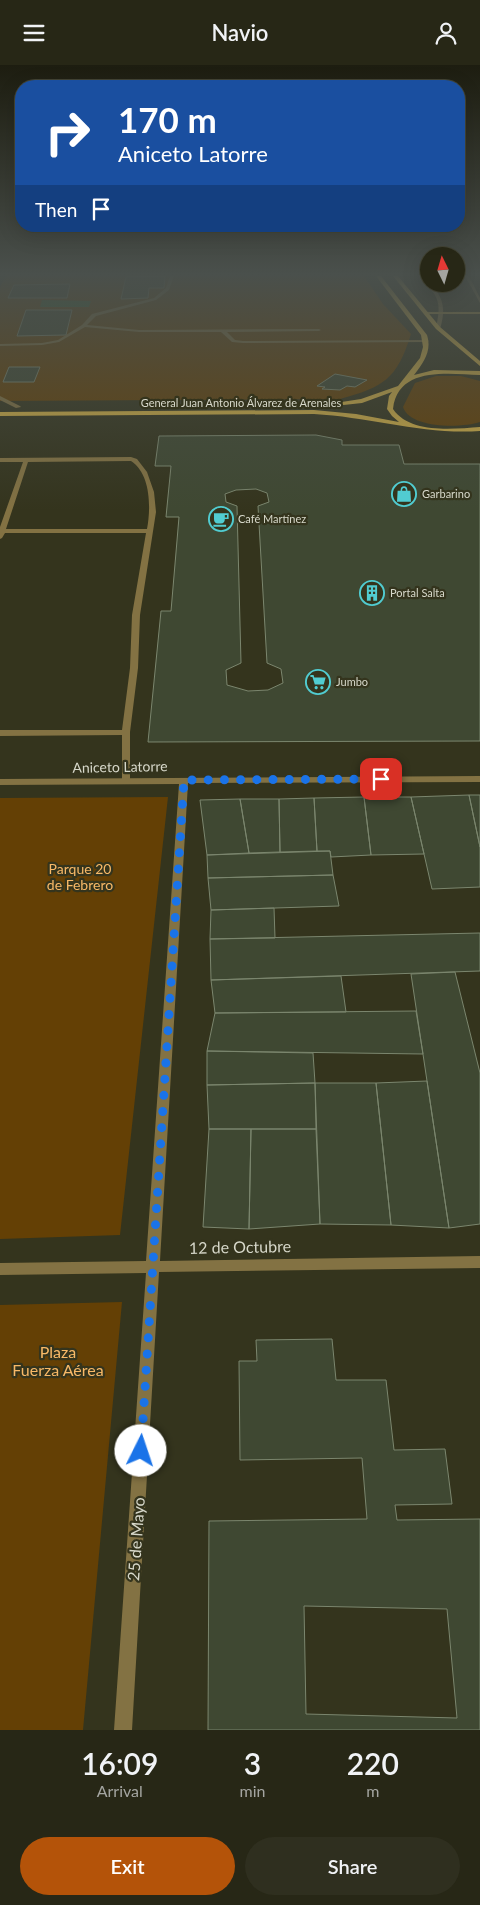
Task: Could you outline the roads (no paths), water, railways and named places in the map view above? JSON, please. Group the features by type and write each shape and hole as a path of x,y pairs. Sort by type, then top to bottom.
{"main road":[{"path":"409,426 399,420 390,409 392,396 425,354"},
{"path":"468,354 480,364"},
{"path":"408,378 434,372 480,373"},
{"name":"General Juan Antonio Álvarez de Arenales","path":"0,407 326,405 362,401 400,387"},
{"name":"General Juan Antonio Álvarez de Arenales","path":"0,414 319,412 362,416 442,431 480,429"}],"street":[{"path":"0,398 18,407"},
{"path":"0,459 136,460 144,472 151,492 153,512 136,615 134,668 126,732 126,781"},
{"path":"26,459 1,533 151,531"},
{"path":"0,733 126,732"},
{"name":"Aniceto Latorre","path":"0,783 480,779"},
{"name":"25 de Mayo","path":"123,1730 184,780"},
{"name":"12 de Octubre","path":"0,1269 153,1265 480,1262"}],"place":[{"name":"Garbarino","path":"404,494"},
{"name":"Café Martínez","path":"221,519"},
{"name":"Portal Salta","path":"372,593"},
{"name":"Jumbo","path":"318,682"}],"park label":[{"name":"Parque 20 de Febrero","path":"80,878"},
{"name":"Plaza Fuerza Aérea","path":"58,1361"}]}
